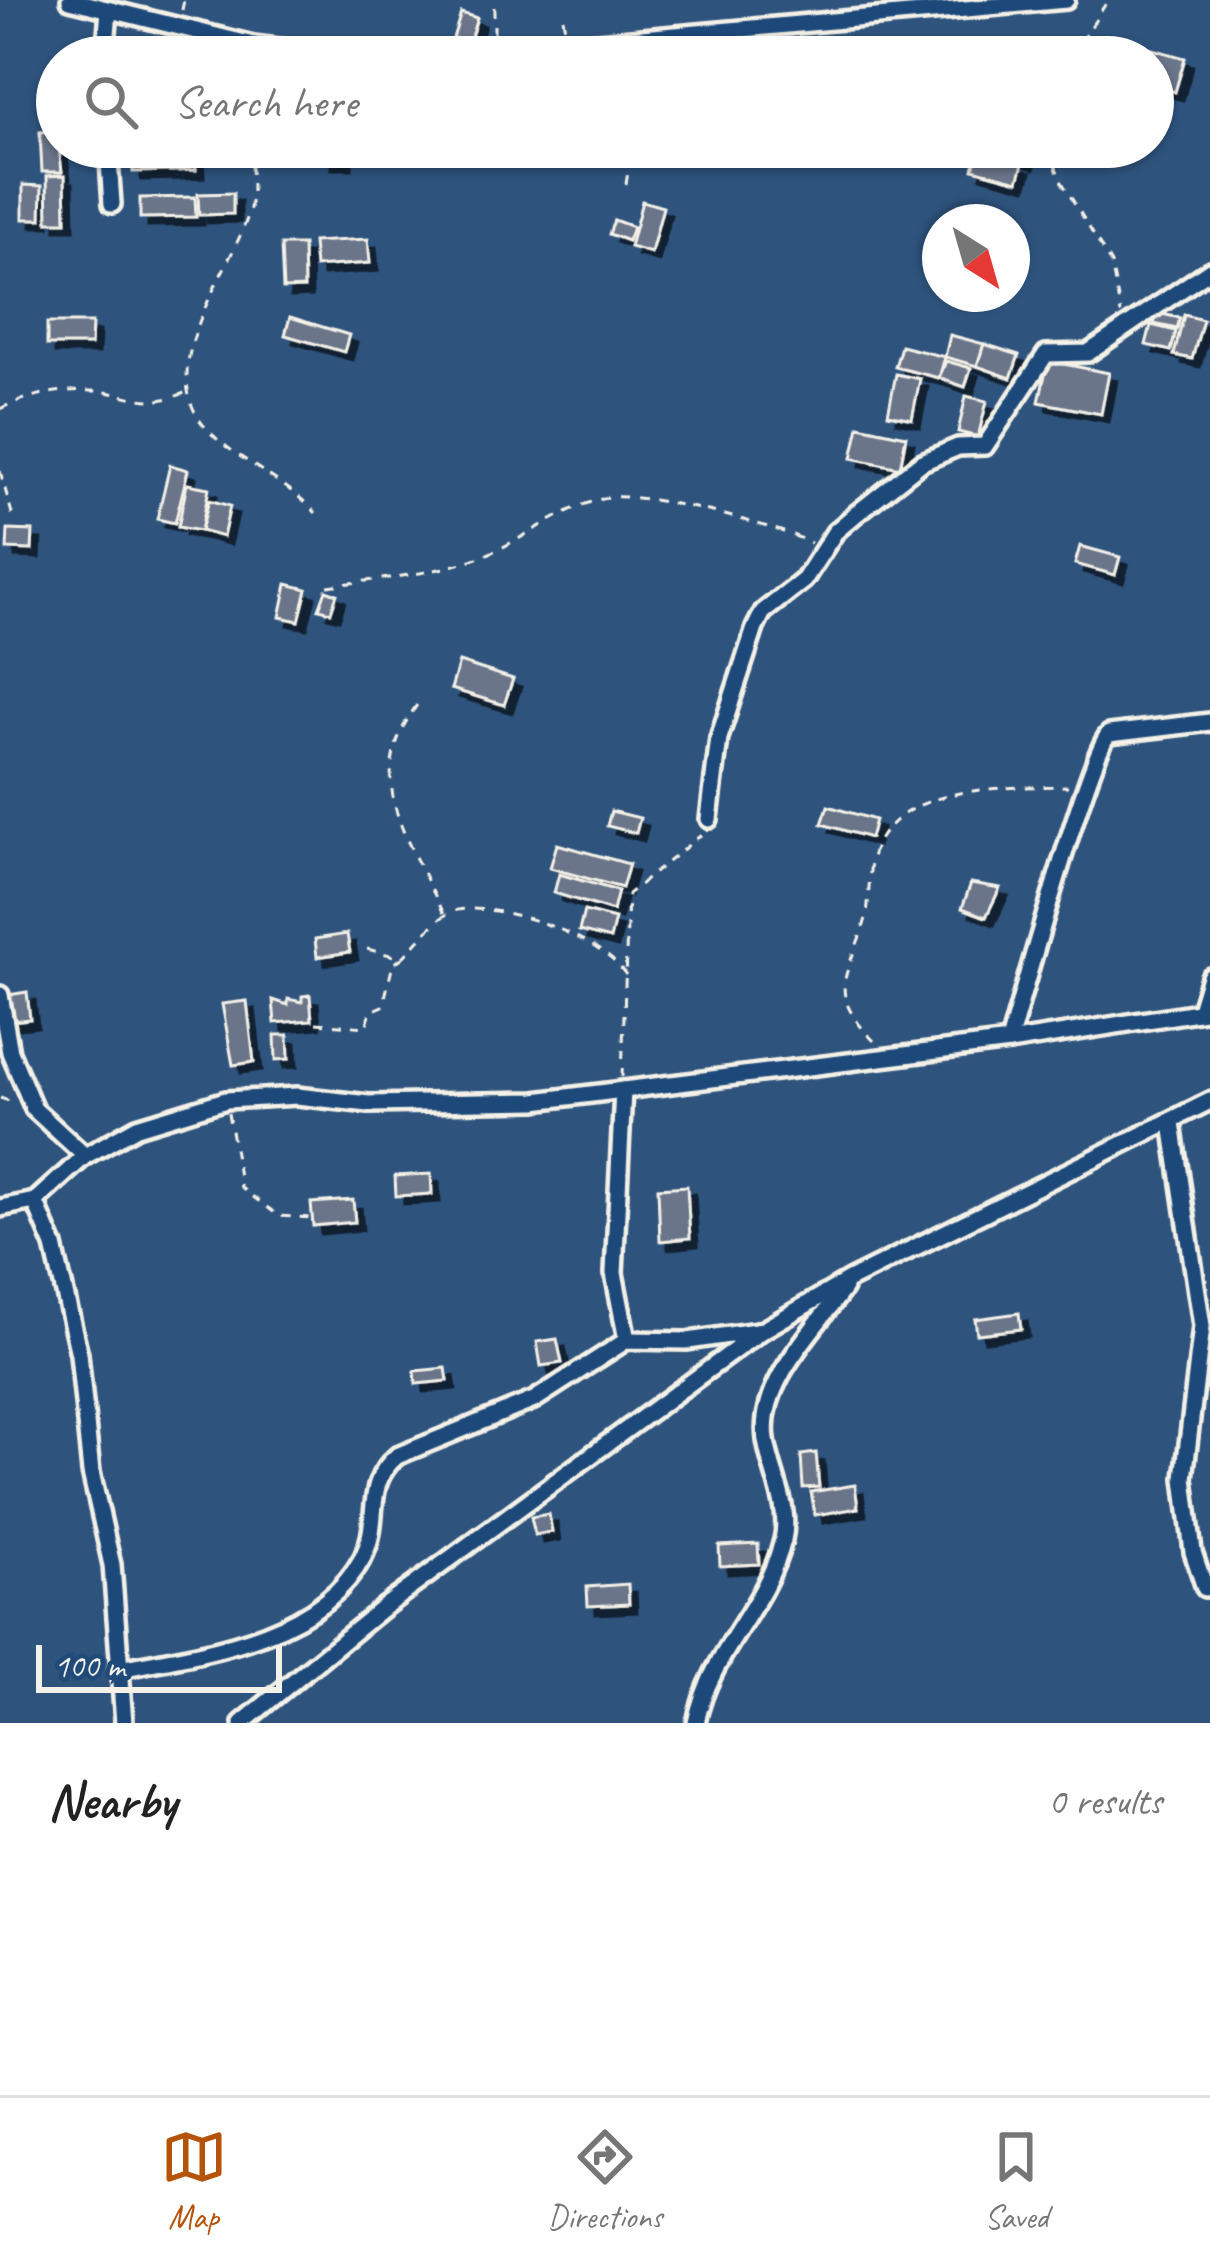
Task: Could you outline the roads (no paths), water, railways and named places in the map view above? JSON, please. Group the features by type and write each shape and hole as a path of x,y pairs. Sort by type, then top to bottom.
{"street":[{"path":"70,0 216,36"},
{"path":"677,36 1066,0"},
{"path":"107,36 109,10"},
{"path":"109,168 112,204"},
{"path":"709,819 719,738 754,628 763,612 804,580 835,532 922,462 958,447 985,446 1046,354 1088,353 1126,332 1210,270"},
{"path":"1009,1042 1098,743 1108,734 1210,722"},
{"path":"0,1208 35,1202 85,1156 137,1127 226,1100 535,1101 1009,1042 1205,1010 1210,977"},
{"path":"0,995 10,1052 34,1108 85,1156"},
{"path":"623,1090 614,1273 627,1340"},
{"path":"242,1723 384,1607 763,1330 849,1280 1210,1101"},
{"path":"1172,1123 1202,1326 1184,1478 1193,1552 1205,1588"},
{"path":"35,1202 54,1246 79,1354 91,1472 112,1564 124,1723"},
{"path":"696,1723 701,1690 766,1583 784,1537 785,1514 766,1440 765,1407 782,1373 849,1280"},
{"path":"118,1669 226,1646 289,1623 343,1583 362,1557 372,1530 373,1486 380,1471 397,1456 534,1400 627,1340 673,1342 763,1330"}]}
